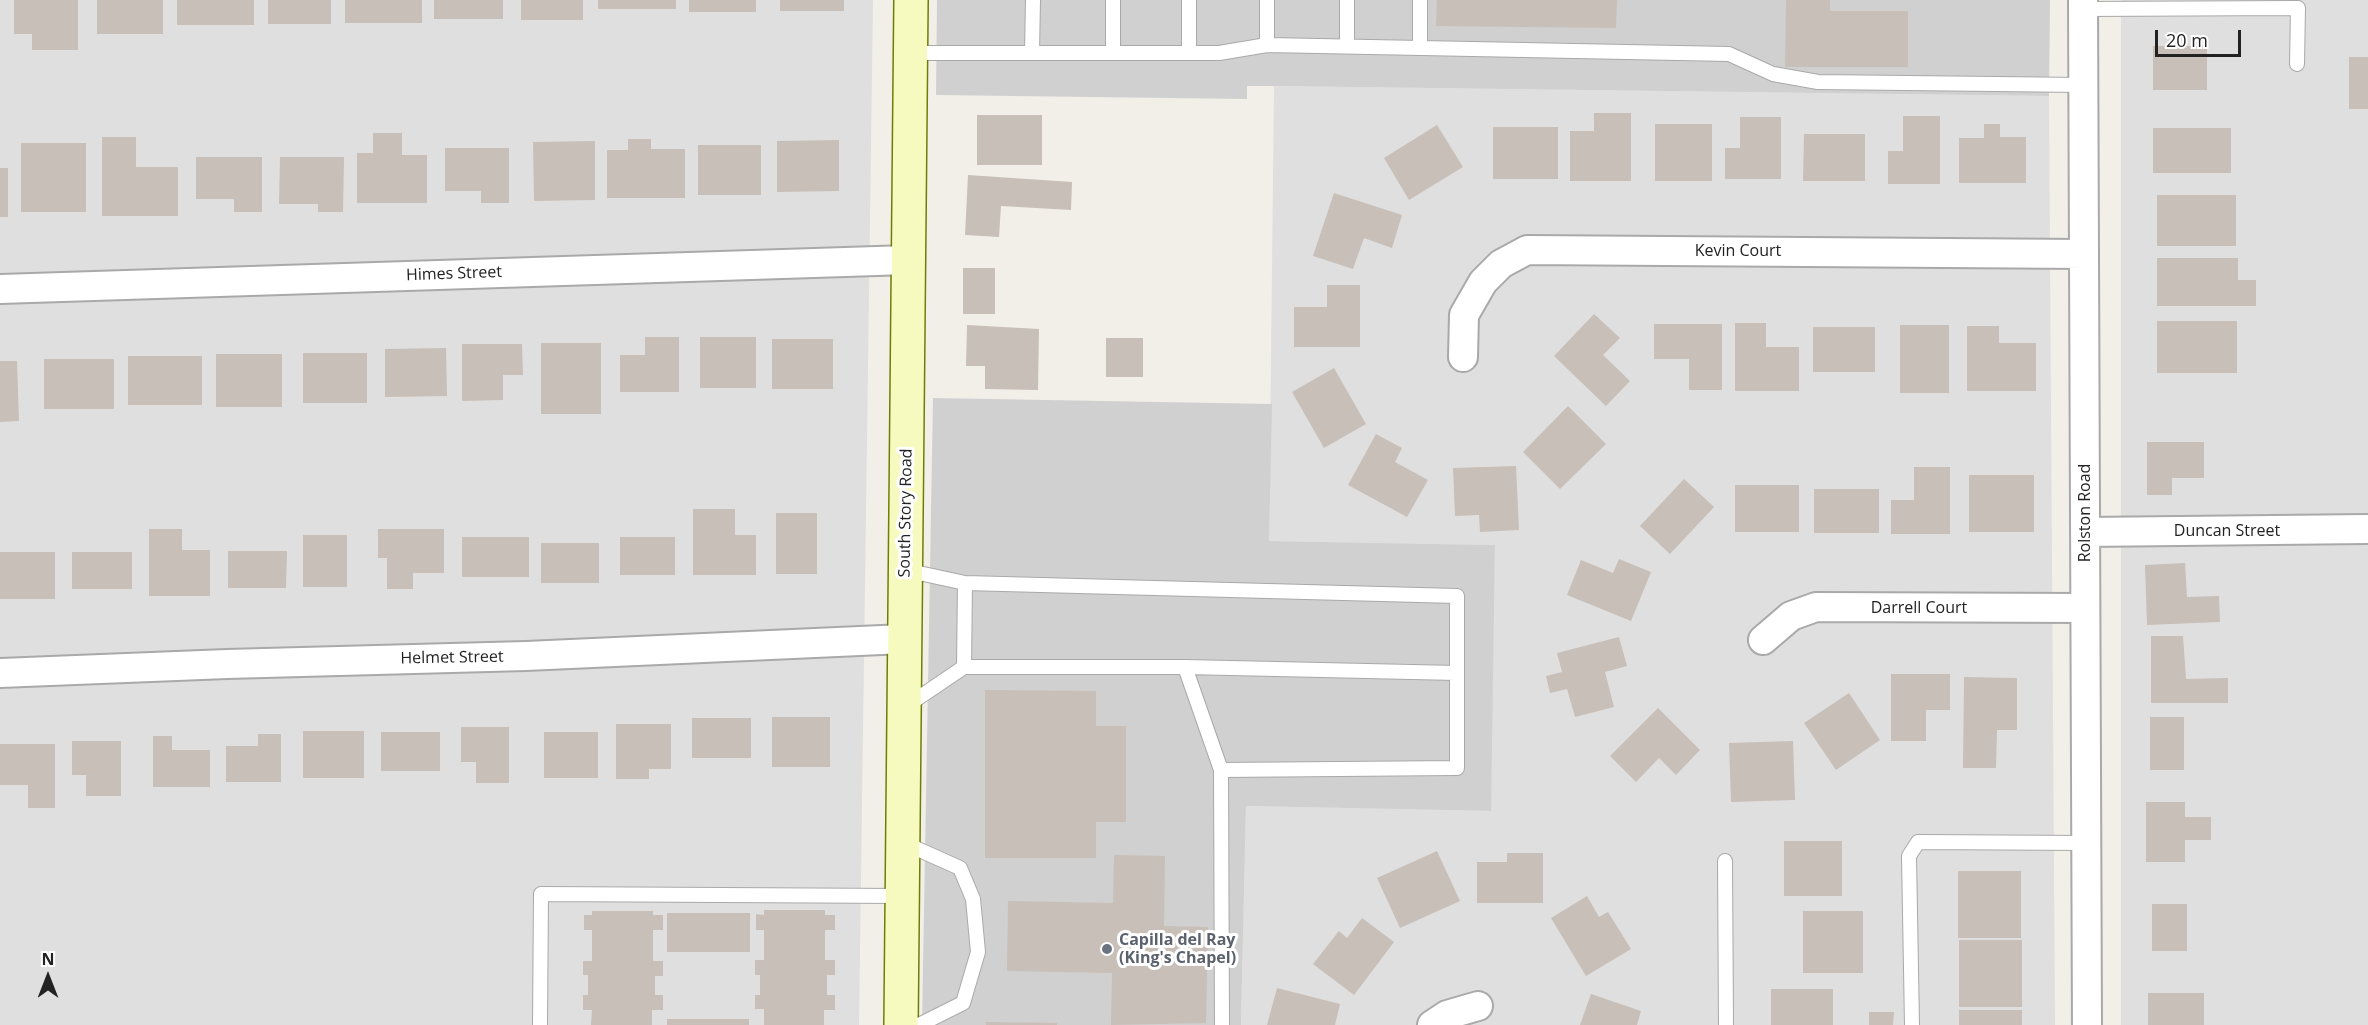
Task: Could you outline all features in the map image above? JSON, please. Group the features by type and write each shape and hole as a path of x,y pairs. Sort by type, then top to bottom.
{"main road":[{"name":"South Story Road","path":"900,1025 911,0"}],"street":[{"name":"Rolston Road","path":"2083,5 2087,1025"},
{"name":"Kevin Court","path":"1463,357 1464,315 1483,282 1501,264 1527,250 2084,254"},
{"name":"Himes Street","path":"0,289 908,260"},
{"name":"Duncan Street","path":"2085,532 2368,530"},
{"name":"Darrell Court","path":"1763,640 1791,616 1816,607 2085,608"},
{"name":"Helmet Street","path":"0,673 226,663 526,656 904,639"},
{"path":"1432,1025 1448,1015 1478,1006"}],"lane":[{"path":"1032,54 1033,0"},
{"path":"1113,0 1113,54"},
{"path":"1188,53 1189,0"},
{"path":"1267,45 1268,0"},
{"path":"1347,0 1347,46"},
{"path":"1420,0 1420,48"},
{"path":"2083,5 2298,8 2297,64"},
{"path":"910,54 1219,53 1267,45 1729,54 1773,74 1818,82 2084,85"},
{"path":"905,570 965,583 1457,596 1457,768 1221,770"},
{"path":"964,667 965,583"},
{"path":"904,708 964,667 1185,667 1457,673"},
{"path":"1185,667 1221,770 1222,1025"},
{"path":"902,842 960,868 973,899 978,952 963,1003 919,1025"},
{"path":"1911,1025 1909,856 1918,842 2086,843"},
{"path":"1725,861 1726,1025"},
{"path":"540,1025 540,894 902,896"}],"shaded area":[{"path":"0,0 873,0 859,1025 0,1025"},
{"path":"937,0 2050,0 2049,96 1273,86 1247,86 1247,99 936,95"},
{"path":"2121,0 2368,0 2368,1025 2121,1025"},
{"path":"1274,86 2049,96 2055,1025 1241,1025 1246,806 1490,811 1495,545 1269,541"},
{"path":"933,398 1272,404 1269,541 1495,545 1491,811 1246,806 1241,1025 922,1025"}],"building":[{"path":"14,0 78,0 78,50 32,50 32,34 14,34"},
{"path":"97,0 163,0 163,34 97,34"},
{"path":"177,0 254,0 254,25 177,25"},
{"path":"268,0 331,0 331,24 268,24"},
{"path":"345,0 422,0 422,23 345,23"},
{"path":"434,0 503,0 503,19 434,19"},
{"path":"521,0 583,0 583,20 521,20"},
{"path":"598,0 676,0 676,9 598,9"},
{"path":"689,0 756,0 756,12 689,12"},
{"path":"780,0 844,0 844,11 780,11"},
{"path":"1437,0 1617,0 1616,28 1436,26"},
{"path":"1786,0 1830,0 1830,11 1908,11 1908,67 1785,67"},
{"path":"2153,46 2207,46 2207,90 2153,90"},
{"path":"2349,57 2368,57 2368,109 2349,109"},
{"path":"1594,113 1631,113 1631,181 1570,181 1570,131 1594,131"},
{"path":"977,115 1042,115 1042,165 977,165"},
{"path":"1903,116 1940,116 1940,184 1888,184 1888,151 1903,151"},
{"path":"1740,117 1781,117 1781,179 1725,179 1725,148 1740,148"},
{"path":"1655,124 1712,124 1712,181 1655,181"},
{"path":"1984,124 2000,124 2000,137 2026,137 2026,183 1959,183 1959,138 1984,138"},
{"path":"1437,125 1463,167 1409,200 1384,158"},
{"path":"1493,127 1558,127 1558,179 1493,179"},
{"path":"2153,128 2231,128 2231,173 2153,173"},
{"path":"373,133 402,133 402,155 427,155 427,203 357,203 357,153 373,153"},
{"path":"1804,134 1865,134 1865,181 1803,181"},
{"path":"102,137 136,137 136,167 178,167 178,216 102,216"},
{"path":"628,139 651,139 651,149 685,149 685,198 607,198 607,150 628,150"},
{"path":"839,140 839,191 777,192 777,141"},
{"path":"595,141 595,200 534,201 533,142"},
{"path":"21,143 86,143 86,212 21,212"},
{"path":"698,145 761,145 761,195 698,195"},
{"path":"445,148 509,148 509,203 481,203 481,191 445,191"},
{"path":"196,157 262,157 262,212 234,212 234,199 196,199"},
{"path":"280,157 344,157 343,212 318,212 318,204 279,204"},
{"path":"0,168 8,168 8,217 0,217"},
{"path":"968,175 1072,182 1071,210 1001,206 999,237 965,235"},
{"path":"1334,193 1402,215 1392,248 1364,238 1353,269 1313,256"},
{"path":"2157,195 2236,195 2236,246 2157,246"},
{"path":"2157,258 2238,258 2238,280 2256,280 2256,306 2157,306"},
{"path":"963,268 995,268 995,314 963,314"},
{"path":"1327,285 1360,285 1360,347 1294,347 1294,307 1327,307"},
{"path":"1594,314 1620,338 1603,355 1630,381 1606,406 1554,356"},
{"path":"2157,321 2237,321 2237,373 2157,373"},
{"path":"1735,323 1766,323 1766,347 1799,347 1799,391 1735,391"},
{"path":"1654,324 1722,324 1722,390 1689,390 1689,359 1654,359"},
{"path":"967,325 1039,329 1038,390 985,389 985,366 966,366"},
{"path":"1900,325 1949,325 1949,393 1900,393"},
{"path":"1967,326 1999,326 1999,343 2036,343 2036,391 1967,391"},
{"path":"1813,327 1875,327 1875,372 1813,372"},
{"path":"645,337 679,337 679,392 620,392 620,355 645,355"},
{"path":"700,337 756,337 756,388 700,388"},
{"path":"1106,338 1143,338 1143,377 1106,377"},
{"path":"772,339 833,339 833,389 772,389"},
{"path":"541,343 601,343 601,414 541,414"},
{"path":"462,344 522,344 523,375 503,375 503,400 462,401"},
{"path":"446,348 447,396 385,397 385,349"},
{"path":"303,353 367,353 367,403 303,403"},
{"path":"216,354 282,354 282,407 216,407"},
{"path":"128,356 202,356 202,405 128,405"},
{"path":"44,359 114,359 114,409 44,409"},
{"path":"0,361 17,361 19,421 0,422"},
{"path":"1334,368 1366,424 1324,448 1292,392"},
{"path":"1568,406 1606,444 1560,489 1523,452"},
{"path":"1376,434 1402,448 1395,462 1428,480 1407,517 1348,485"},
{"path":"2147,442 2204,442 2204,478 2172,478 2172,495 2147,495"},
{"path":"1516,466 1519,530 1480,532 1479,515 1455,516 1453,468"},
{"path":"1914,467 1950,467 1950,534 1891,534 1891,500 1914,500"},
{"path":"1969,475 2034,475 2034,532 1969,532"},
{"path":"1684,479 1714,507 1670,554 1640,526"},
{"path":"1735,485 1799,485 1799,532 1735,532"},
{"path":"1814,489 1879,489 1879,533 1814,533"},
{"path":"693,509 735,509 735,535 756,535 756,575 693,575"},
{"path":"776,513 817,513 817,574 776,574"},
{"path":"149,529 182,529 182,550 210,550 210,596 149,596"},
{"path":"378,529 444,529 444,573 413,573 413,589 387,589 387,558 378,558"},
{"path":"303,535 347,535 347,587 303,587"},
{"path":"462,537 529,537 529,577 462,577"},
{"path":"620,537 675,537 675,575 620,575"},
{"path":"541,543 599,543 599,583 541,583"},
{"path":"228,551 287,551 286,588 228,588"},
{"path":"0,552 55,552 55,599 0,599"},
{"path":"72,552 132,552 132,589 72,589"},
{"path":"1619,559 1651,572 1631,621 1567,595 1581,560 1613,573"},
{"path":"2185,563 2187,597 2219,596 2220,622 2147,625 2145,565"},
{"path":"2151,636 2183,636 2186,679 2228,678 2228,703 2151,703"},
{"path":"1619,637 1627,666 1605,672 1614,707 1575,717 1567,689 1550,693 1546,676 1562,672 1557,653"},
{"path":"1891,674 1950,674 1950,710 1926,710 1926,741 1891,741"},
{"path":"1964,677 2017,678 2017,730 1997,730 1996,768 1963,768"},
{"path":"985,690 1096,691 1096,726 1126,726 1126,822 1096,822 1096,858 985,858"},
{"path":"1849,693 1880,740 1836,770 1804,723"},
{"path":"1658,708 1700,750 1676,775 1659,758 1636,782 1610,756"},
{"path":"772,717 830,717 830,767 772,767"},
{"path":"2150,717 2184,717 2184,770 2150,770"},
{"path":"692,718 751,718 751,758 692,758"},
{"path":"616,724 671,724 671,769 649,769 649,779 616,779"},
{"path":"461,727 509,727 509,783 476,783 476,762 461,762"},
{"path":"303,731 364,731 364,778 303,778"},
{"path":"381,732 440,732 440,771 381,771"},
{"path":"544,732 598,732 598,778 544,778"},
{"path":"258,734 281,734 281,782 226,782 226,746 258,746"},
{"path":"153,736 172,736 172,750 210,750 210,787 153,787"},
{"path":"72,741 121,741 121,796 86,796 86,775 72,775"},
{"path":"1793,741 1795,800 1731,802 1729,743"},
{"path":"0,744 55,744 55,808 28,808 28,785 0,785"},
{"path":"2146,802 2185,802 2185,817 2211,817 2211,840 2185,840 2185,862 2146,862"},
{"path":"1784,841 1842,841 1842,896 1784,896"},
{"path":"1437,851 1460,901 1400,928 1377,878"},
{"path":"1507,853 1543,853 1543,903 1477,903 1477,862 1507,862"},
{"name":"Capilla del Ray (King's Chapel)","path":"1114,855 1165,856 1164,926 1208,927 1206,1023 1111,1025 1112,973 1007,971 1008,901 1113,903"},
{"path":"1958,871 2021,871 2021,938 1958,938"},
{"path":"1587,896 1599,917 1608,912 1631,949 1586,976 1551,918"},
{"path":"2152,904 2187,904 2187,951 2152,951"},
{"path":"764,910 825,910 825,915 835,915 835,930 825,930 825,960 835,960 835,975 827,975 827,995 835,995 835,1010 824,1010 824,1025 764,1025 764,1009 755,1009 755,995 760,995 760,975 755,975 755,960 764,960 764,930 756,930 756,914 764,915"},
{"path":"592,911 653,911 653,915 663,915 663,930 653,930 653,961 663,961 663,976 655,976 655,995 663,995 663,1010 652,1010 652,1025 591,1025 592,1010 583,1010 583,995 588,995 588,975 583,975 583,961 592,961 592,930 584,930 584,915 592,915"},
{"path":"1803,911 1863,911 1863,973 1803,973"},
{"path":"667,913 750,913 750,952 667,952"},
{"path":"1362,918 1394,942 1354,995 1313,964 1339,931 1347,938"},
{"path":"1959,940 2022,940 2022,1007 1959,1007"},
{"path":"1277,988 1340,1004 1335,1025 1267,1025"},
{"path":"1771,989 1833,989 1833,1025 1771,1025"},
{"path":"2148,993 2204,993 2204,1025 2148,1025"},
{"path":"1591,994 1641,1011 1637,1025 1580,1025"},
{"path":"1959,1010 2022,1010 2022,1025 1959,1025"},
{"path":"1869,1012 1894,1012 1893,1025 1869,1025"},
{"path":"667,1019 749,1019 749,1025 667,1025"},
{"path":"986,1022 1057,1023 1057,1025 986,1025"}],"place":[{"name":"Capilla del Ray (King's Chapel)","path":"1107,949"}]}
